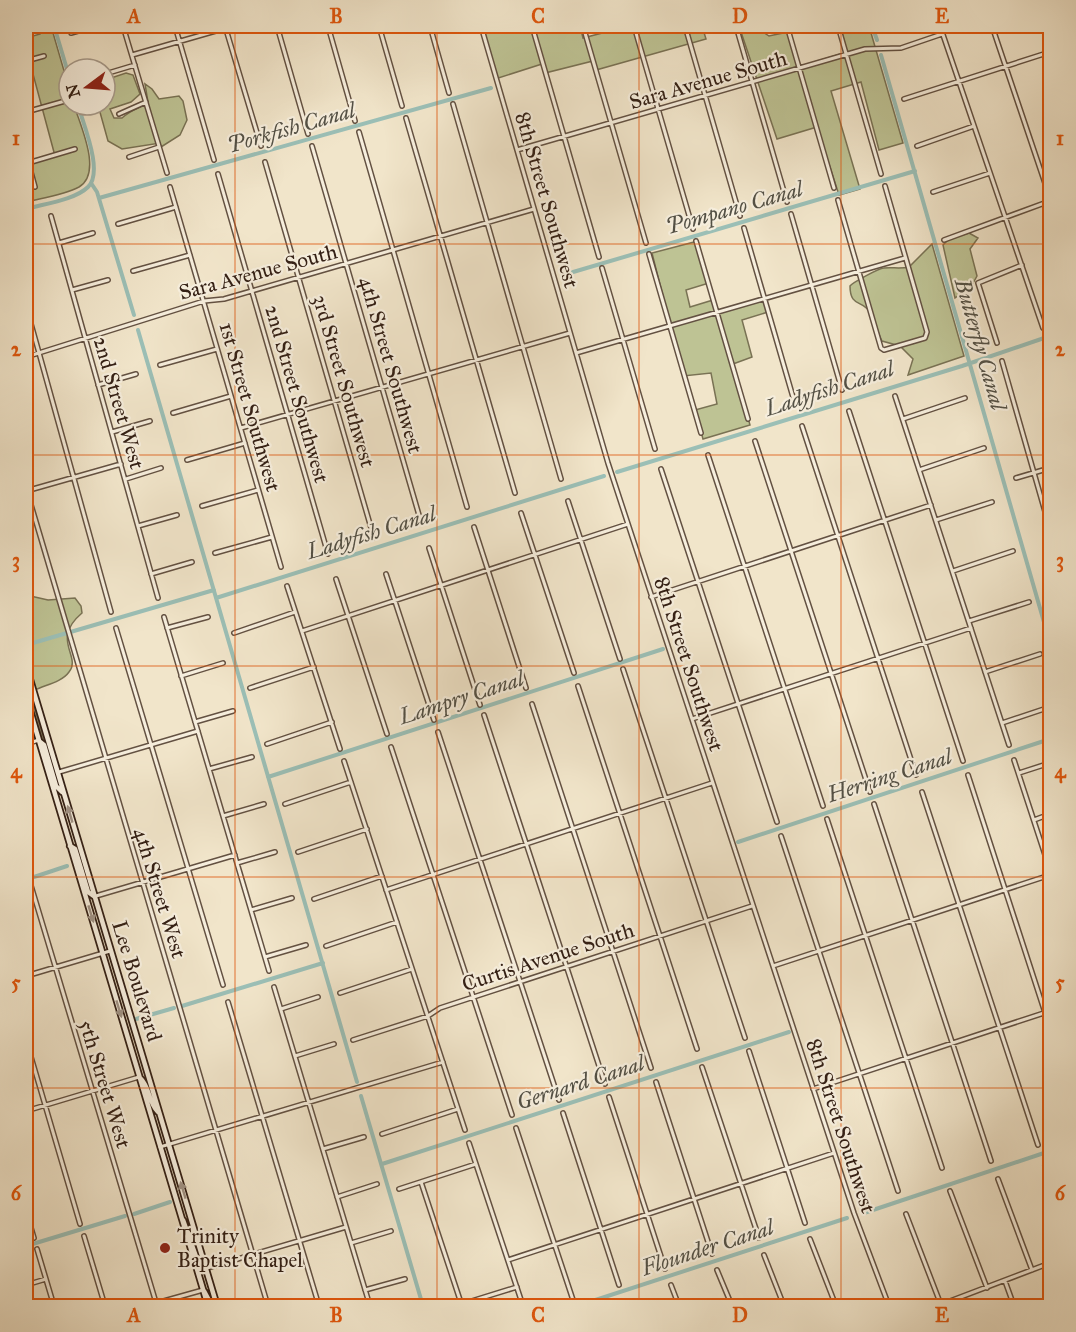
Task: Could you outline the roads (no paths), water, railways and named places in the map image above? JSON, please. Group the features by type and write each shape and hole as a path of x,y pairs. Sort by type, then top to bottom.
{"main road":[{"name":"Lee Boulevard","path":"26,666 217,1306"},
{"name":"Lee Boulevard","path":"26,697 181,1218 203,1290 209,1296 210,1306"},
{"path":"39,740 44,745 56,786 64,794"},
{"path":"70,846 75,849 88,892 95,897"},
{"path":"139,1077 145,1082 152,1106 159,1114"},
{"path":"181,1218 186,1223 199,1265 206,1268"},
{"path":"1034,1306 1050,1300"}],"street":[{"path":"71,33 96,26"},
{"path":"123,26 166,173"},
{"path":"175,26 214,160"},
{"path":"132,55 226,26 233,26"},
{"path":"226,26 261,147"},
{"path":"277,26 308,134"},
{"path":"328,26 356,121"},
{"path":"379,26 402,106"},
{"path":"430,26 449,93"},
{"name":"8th Street Southwest","path":"482,26 570,333 651,597 834,1153 889,1306"},
{"path":"532,26 599,257"},
{"path":"583,26 646,243"},
{"path":"634,26 693,230"},
{"path":"685,26 740,216"},
{"path":"736,26 787,202"},
{"path":"787,26 834,188"},
{"path":"838,26 881,174"},
{"path":"940,26 1043,328"},
{"path":"944,240 1006,219 1010,215 1050,200 992,26"},
{"path":"1043,26 1050,46"},
{"name":"Sara Avenue South","path":"517,150 846,55 877,47 901,48 942,34"},
{"path":"904,99 1050,52"},
{"path":"26,61 44,56"},
{"path":"117,70 135,65"},
{"path":"119,114 146,102"},
{"path":"26,112 57,103"},
{"path":"453,104 561,479"},
{"path":"406,118 514,493"},
{"path":"917,146 974,126"},
{"path":"359,132 467,507"},
{"name":"4th Street Southwest","path":"312,146 421,522"},
{"path":"129,156 159,147"},
{"path":"28,163 75,149"},
{"path":"26,154 35,187"},
{"name":"3rd Street Southwest","path":"265,162 374,538"},
{"path":"933,192 990,173"},
{"name":"2nd Street Southwest","path":"218,174 328,554"},
{"path":"837,200 884,350 925,338 927,332 885,186"},
{"name":"1st Street Southwest","path":"170,187 281,567"},
{"path":"118,224 176,207"},
{"name":"Sara Avenue South","path":"26,357 204,302 213,302 534,209"},
{"path":"791,214 842,390"},
{"name":"2nd Street West","path":"51,216 158,598"},
{"path":"744,228 795,404"},
{"path":"59,243 93,233"},
{"path":"696,241 748,419"},
{"path":"649,254 701,433"},
{"path":"133,271 190,255"},
{"path":"576,353 905,258"},
{"path":"997,343 977,284 981,280 1022,266"},
{"path":"602,268 655,449"},
{"path":"72,290 108,280"},
{"path":"26,306 111,612"},
{"path":"240,428 570,333"},
{"path":"1049,347 1050,353"},
{"path":"160,365 217,349"},
{"path":"1002,361 1050,529"},
{"path":"98,384 136,374"},
{"path":"173,413 231,396"},
{"path":"895,396 1009,745"},
{"path":"903,419 965,398"},
{"path":"849,411 963,761"},
{"path":"112,432 150,421"},
{"path":"802,426 916,776"},
{"path":"755,441 870,792"},
{"path":"187,460 245,443"},
{"path":"919,470 984,448"},
{"path":"708,454 823,807"},
{"path":"26,490 121,464"},
{"path":"125,479 161,468"},
{"path":"1016,478 1050,468"},
{"path":"661,469 777,822"},
{"name":"4th Street West","path":"26,490 268,1306"},
{"path":"202,506 258,490"},
{"path":"568,501 620,659"},
{"path":"936,520 992,502"},
{"path":"651,597 931,505"},
{"path":"521,513 573,673"},
{"path":"138,526 177,516"},
{"path":"302,631 628,524"},
{"path":"474,527 526,688"},
{"path":"215,554 272,537"},
{"path":"429,548 480,705"},
{"path":"953,571 1013,551"},
{"path":"152,574 192,562"},
{"path":"386,574 434,720"},
{"path":"336,579 387,734"},
{"path":"287,586 340,749"},
{"path":"969,621 1029,602"},
{"path":"234,633 296,612"},
{"path":"164,617 270,971"},
{"path":"167,628 208,617"},
{"path":"116,628 223,985"},
{"path":"692,719 971,628"},
{"path":"985,672 1040,654"},
{"path":"181,676 223,663"},
{"path":"250,688 314,667"},
{"path":"624,669 745,1038"},
{"path":"578,686 697,1049"},
{"path":"532,704 651,1068"},
{"path":"1002,723 1050,706"},
{"path":"195,722 233,711"},
{"path":"484,715 605,1084"},
{"path":"267,744 332,722"},
{"path":"58,773 198,731"},
{"path":"438,732 559,1100"},
{"path":"26,744 39,740"},
{"path":"391,747 512,1115"},
{"path":"209,770 252,757"},
{"path":"1014,760 1050,868"},
{"path":"344,761 465,1130"},
{"path":"1019,773 1050,763"},
{"path":"968,775 1050,1028"},
{"path":"285,804 351,782"},
{"path":"386,890 712,783"},
{"path":"922,792 1038,1145"},
{"path":"223,816 264,804"},
{"path":"874,804 991,1161"},
{"path":"1034,820 1050,814"},
{"path":"827,819 942,1168"},
{"path":"298,852 367,829"},
{"path":"781,836 898,1191"},
{"path":"237,863 275,852"},
{"path":"95,897 235,855"},
{"name":"5th Street West","path":"26,869 156,1305"},
{"path":"773,966 1050,875"},
{"path":"314,898 382,876"},
{"path":"252,910 292,898"},
{"name":"Curtis Avenue South","path":"353,1040 428,1016 431,1012 520,982 753,906"},
{"path":"326,946 397,922"},
{"path":"265,957 306,945"},
{"path":"26,976 111,950"},
{"path":"340,993 412,969"},
{"path":"274,987 370,1306"},
{"path":"281,1009 318,997"},
{"path":"228,1002 319,1306"},
{"path":"813,1089 1050,1011"},
{"path":"26,1040 80,1224"},
{"path":"295,1056 334,1044"},
{"path":"749,1052 805,1223"},
{"path":"160,1147 443,1062"},
{"path":"702,1066 759,1238"},
{"path":"26,1111 139,1077"},
{"path":"656,1082 712,1254"},
{"path":"609,1097 665,1269"},
{"path":"382,1134 458,1109"},
{"path":"563,1113 619,1285"},
{"path":"516,1128 573,1300"},
{"path":"323,1149 364,1137"},
{"path":"470,1143 523,1306"},
{"path":"508,1260 834,1153"},
{"path":"399,1189 476,1164"},
{"path":"1045,1166 1050,1180"},
{"path":"998,1179 1032,1270"},
{"path":"421,1182 462,1305 517,1287"},
{"path":"337,1197 377,1184"},
{"path":"950,1191 987,1288"},
{"path":"26,1211 34,1238"},
{"path":"906,1215 939,1306 1050,1263"},
{"path":"206,1268 346,1227"},
{"path":"351,1243 391,1231"},
{"path":"84,1236 105,1306"},
{"path":"810,1239 836,1306"},
{"path":"37,1250 54,1306"},
{"path":"764,1255 784,1306"},
{"path":"717,1270 732,1306"},
{"path":"26,1285 46,1279"},
{"path":"365,1290 405,1279"},
{"path":"1005,1281 1014,1306"},
{"path":"671,1285 679,1306"},
{"path":"146,1306 203,1290"}],"waterway":[{"path":"54,26 63,57"},
{"name":"Butterfly Canal","path":"872,26 877,40"},
{"name":"Butterfly Canal","path":"881,55 1050,643"},
{"name":"Porkfish Canal","path":"99,198 491,88"},
{"path":"26,209 75,195 88,187 94,171 93,159 82,117"},
{"name":"Pompano Canal","path":"563,275 915,171"},
{"path":"91,183 97,192 134,315"},
{"path":"138,330 357,1082"},
{"name":"Ladyfish Canal","path":"617,472 962,366 1050,336"},
{"name":"Ladyfish Canal","path":"216,598 604,476"},
{"name":"Ladyfish Canal","path":"26,645 214,590"},
{"name":"Lampry Canal","path":"268,777 663,649"},
{"name":"Herring Canal","path":"738,842 1050,739"},
{"path":"34,877 67,866"},
{"path":"182,1006 323,963"},
{"path":"136,1019 174,1008"},
{"name":"Gernard Canal","path":"382,1164 789,1032"},
{"path":"361,1096 423,1306"},
{"name":"Flounder Canal","path":"864,1213 1050,1151"},
{"path":"134,1214 170,1202"},
{"path":"26,1246 125,1216"},
{"name":"Flounder Canal","path":"577,1306 847,1218"}],"place":[{"name":"Trinity Baptist Chapel","path":"165,1248"}]}
